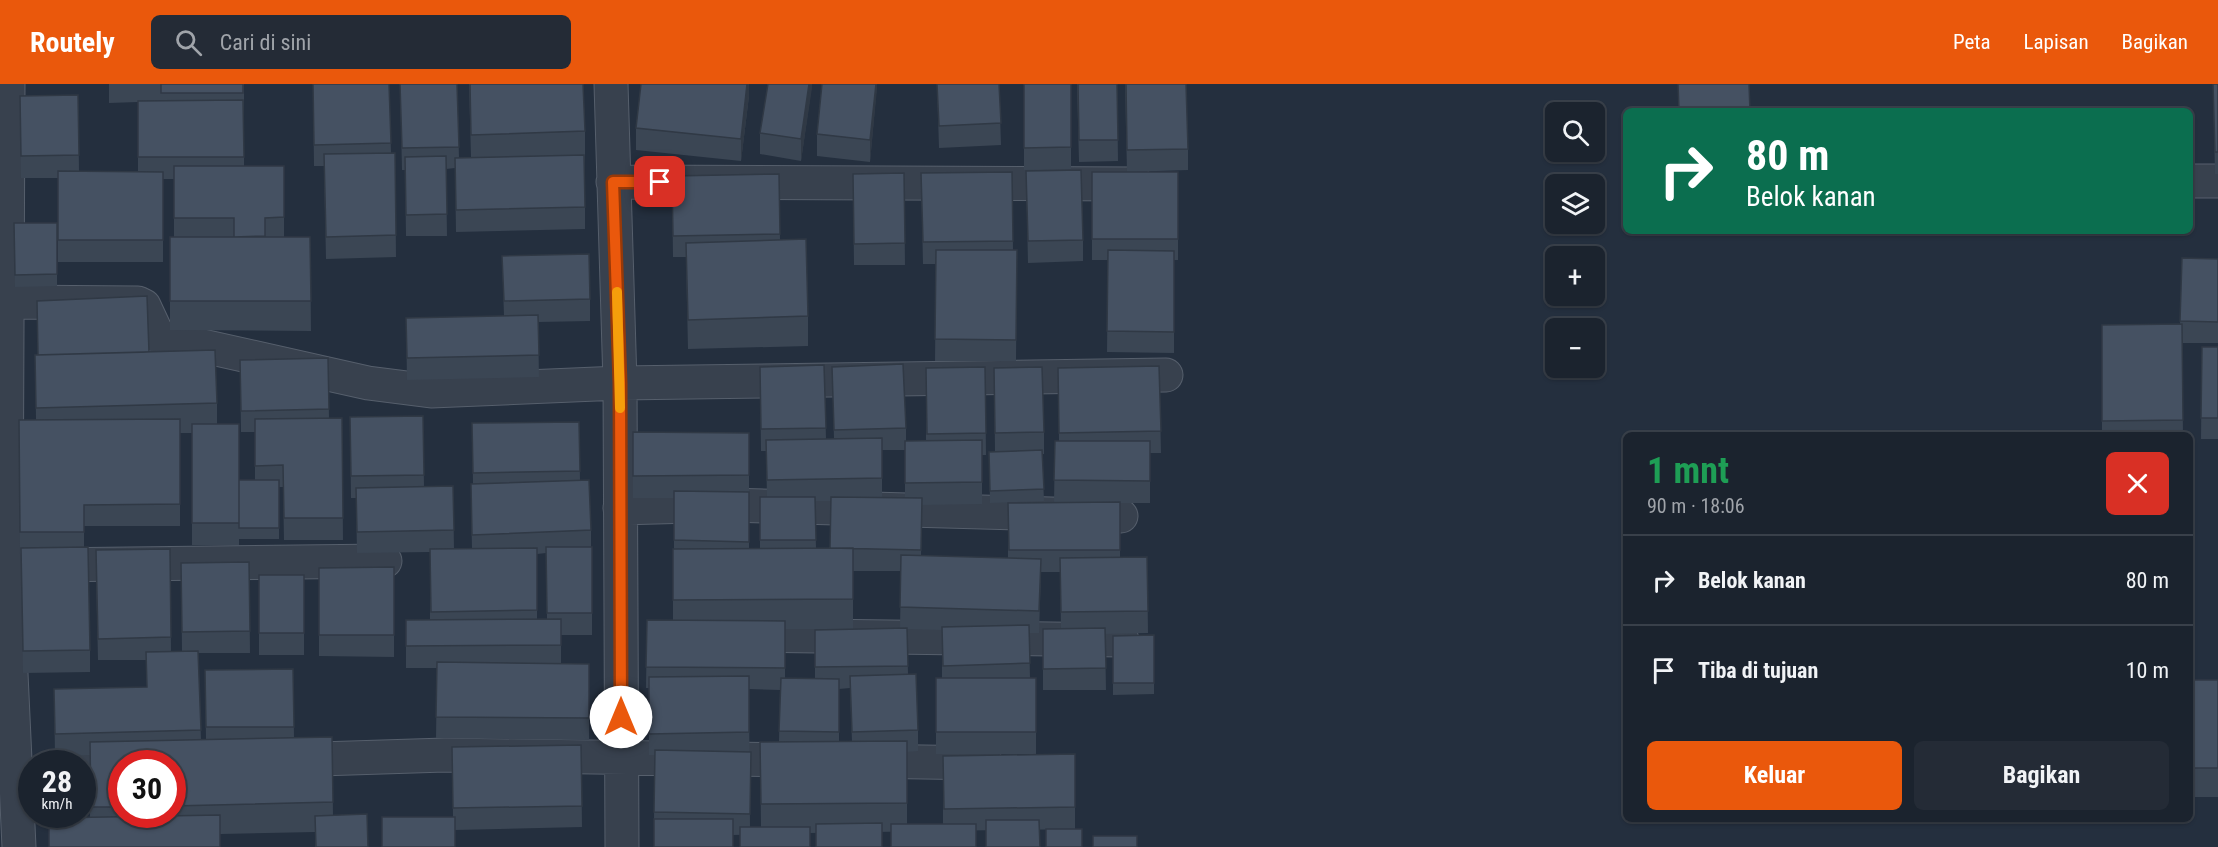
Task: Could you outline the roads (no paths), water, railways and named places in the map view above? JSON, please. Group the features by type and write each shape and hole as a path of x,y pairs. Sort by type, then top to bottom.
{"street":[{"path":"611,84 620,383 622,847"},
{"path":"5,103 6,565 22,750"},
{"path":"2193,181 2218,181"},
{"path":"613,182 1162,184"},
{"path":"7,302 138,303 144,306 158,336 368,383 431,391 620,383 1166,375"},
{"path":"620,507 728,505 1121,516"},
{"path":"6,565 385,561"},
{"path":"621,635 656,635"},
{"path":"715,635 1122,640"},
{"path":"255,762 445,755 1021,764"},
{"path":"19,847 20,828"}]}
